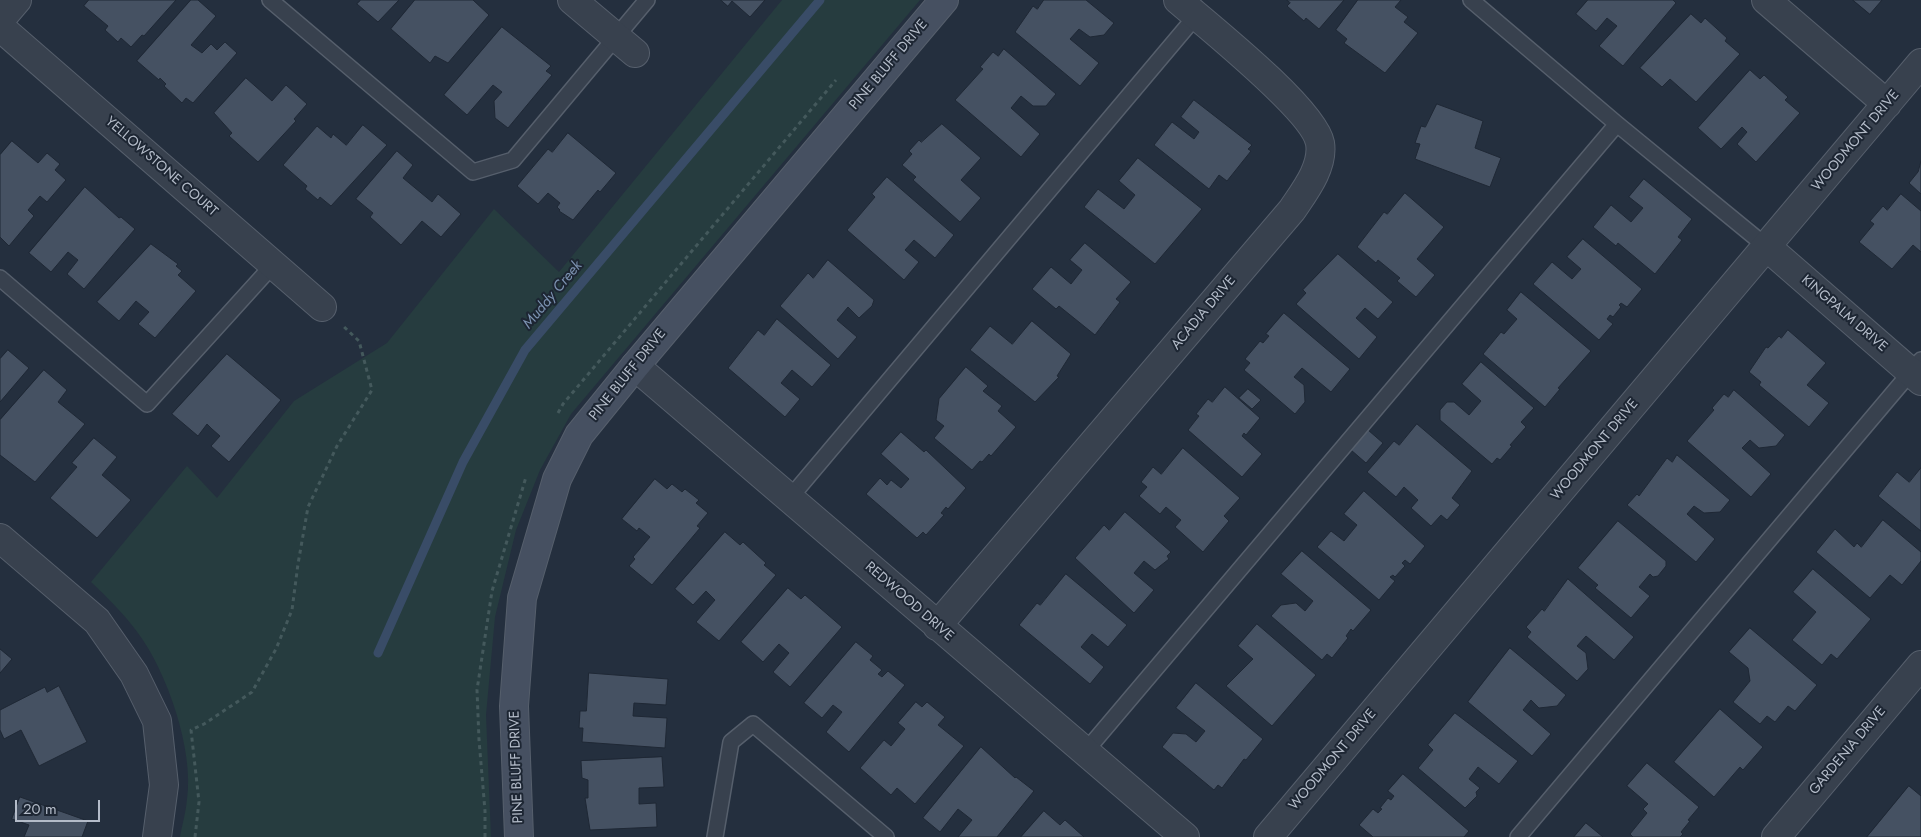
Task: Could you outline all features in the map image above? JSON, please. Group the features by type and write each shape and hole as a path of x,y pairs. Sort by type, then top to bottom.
{"street":[{"path":"0,20 17,0"},
{"path":"572,0 626,45"},
{"name":"PINE BLUFF DRIVE","path":"519,837 514,706 522,598 557,479 579,435 634,366 944,0"},
{"path":"1766,0 1887,104"},
{"name":"ACADIA DRIVE","path":"937,626 1292,210 1311,182 1317,164 1320,144 1313,129 1262,72 1187,8"},
{"name":"YELLOWSTONE COURT","path":"0,27 322,307"},
{"name":"WOODMONT DRIVE","path":"1268,837 1921,63"},
{"name":"KINGPALM DRIVE","path":"1767,247 1918,371"},
{"name":"REDWOOD DRIVE","path":"634,366 1184,837"},
{"path":"0,538 96,621 134,674 157,722 164,785 157,837"},
{"name":"GARDENIA DRIVE","path":"1776,837 1921,666"}],"lane":[{"path":"270,0 473,172 513,160 626,45 647,0"},
{"path":"1471,0 1617,124 1767,247"},
{"path":"789,499 1187,8"},
{"path":"1085,752 1617,124"},
{"path":"0,278 147,404 273,265"},
{"path":"1518,837 1918,371"},
{"path":"715,837 731,742 754,724 886,837"}],"path":[{"path":"195,837 198,802 190,730 204,724 252,692 276,649 292,610 308,507 337,446 372,390 359,341 322,307"}],"green space":[{"path":"782,0 920,0 571,414 540,470 516,530 495,617 486,715 491,837 180,837 188,779 182,735 176,712 159,668 149,649 127,619 91,582 187,466 217,498 294,401 387,343 494,209 559,272"}],"building":[{"path":"89,0 176,0 144,36 142,35 131,47 121,38 118,42 105,30 108,26 84,6"},
{"path":"191,0 198,0 216,16 191,45 202,53 211,44 217,50 225,42 237,53 193,103 186,98 182,103 164,86 166,84 160,78 159,80 137,61"},
{"path":"361,0 399,0 378,22 357,4"},
{"path":"415,0 473,0 489,15 448,63 435,56 430,63 391,29"},
{"path":"721,0 765,0 750,17 732,1 728,6"},
{"path":"1044,0 1086,0 1114,23 1104,35 1090,37 1079,29 1070,39 1099,63 1080,86 1015,32 1033,6 1037,9"},
{"path":"1287,0 1344,0 1319,29 1306,18 1304,21 1287,6 1290,3"},
{"path":"1358,0 1401,0 1395,7 1408,17 1404,22 1418,33 1385,73 1344,43 1347,39 1336,30"},
{"path":"1588,0 1673,0 1676,3 1623,66 1599,46 1617,26 1607,18 1596,31 1576,14"},
{"path":"1853,0 1882,0 1870,14"},
{"path":"1691,14 1701,23 1705,18 1727,38 1725,41 1740,54 1696,102 1670,79 1662,87 1640,68"},
{"path":"502,27 551,66 546,71 552,75 508,128 495,118 494,101 502,92 493,85 467,115 444,95"},
{"path":"1004,49 1056,94 1046,106 1033,106 1021,96 1011,108 1040,134 1021,157 955,100 983,69 980,67 993,52 998,56"},
{"path":"1750,70 1760,79 1764,75 1788,97 1785,100 1800,113 1756,162 1737,144 1747,132 1742,127 1721,149 1698,128"},
{"path":"246,78 272,101 286,85 307,104 294,119 296,121 258,162 229,136 232,133 214,113"},
{"path":"1194,100 1252,145 1248,149 1251,151 1227,181 1219,175 1209,189 1154,145 1172,122 1194,139 1199,132 1181,117"},
{"path":"1437,104 1483,121 1475,148 1501,158 1490,187 1415,159 1420,144 1415,143 1421,126 1425,127"},
{"path":"942,124 981,158 961,180 981,198 960,222 913,180 916,177 902,165 912,154 909,151 919,140 921,142"},
{"path":"363,125 387,145 331,206 320,197 318,200 305,189 307,186 283,165 317,126 331,138 333,134 346,145"},
{"path":"568,133 616,173 600,192 598,190 573,220 559,211 557,207 560,203 548,193 538,204 517,186 548,149 552,152"},
{"path":"12,141 38,163 47,153 60,164 55,170 66,180 47,202 40,196 28,210 34,216 9,246 0,237 0,155"},
{"path":"397,151 413,165 403,178 432,202 438,194 461,214 441,237 422,221 401,245 370,217 373,213 356,199"},
{"path":"1138,158 1202,209 1155,264 1084,207 1098,189 1124,209 1135,195 1119,181"},
{"path":"1921,161 1921,194 1909,183 1918,172"},
{"path":"887,177 954,235 935,258 914,240 905,250 919,262 904,280 847,230 875,197 872,194"},
{"path":"1644,179 1692,219 1678,237 1682,240 1655,274 1618,243 1616,246 1593,227 1611,205 1631,222 1643,208 1629,197"},
{"path":"85,187 119,218 121,217 135,229 84,289 67,274 78,260 68,252 51,272 29,253"},
{"path":"1405,193 1444,227 1417,259 1435,275 1416,297 1397,281 1400,278 1378,260 1376,263 1357,247 1384,212 1387,214"},
{"path":"1901,194 1921,211 1921,252 1913,245 1892,269 1859,242 1874,224 1870,221 1883,206 1887,210"},
{"path":"1583,239 1642,289 1627,307 1621,303 1619,305 1621,307 1613,317 1610,315 1607,319 1613,324 1599,340 1533,284 1552,262 1572,279 1581,269 1567,257"},
{"path":"1085,243 1131,282 1116,299 1120,302 1095,335 1059,306 1056,309 1032,289 1051,267 1071,284 1082,270 1070,260"},
{"path":"151,244 178,264 176,266 182,271 178,275 196,291 155,338 138,324 149,312 136,301 119,321 97,302"},
{"path":"1338,254 1393,302 1378,319 1365,308 1356,318 1377,337 1359,359 1296,304 1306,293 1303,290"},
{"path":"828,260 874,300 872,306 859,318 848,307 837,320 857,337 838,359 780,306 808,273 813,278"},
{"path":"1521,292 1591,351 1558,388 1560,389 1545,407 1483,354 1501,332 1504,334 1517,319 1507,310"},
{"path":"1284,313 1350,369 1331,392 1302,368 1294,377 1304,385 1305,402 1295,414 1244,370 1250,363 1245,359 1260,341 1263,343 1269,336 1266,334"},
{"path":"777,319 831,365 812,387 792,370 781,383 800,399 785,417 728,368 758,330 764,335"},
{"path":"1032,321 1071,354 1057,376 1059,377 1035,402 970,350 990,326 1012,344"},
{"path":"1788,330 1826,363 1807,385 1829,403 1809,427 1759,385 1761,382 1749,372 1766,347 1768,348 1779,336 1781,338"},
{"path":"8,350 29,368 0,402 0,359"},
{"path":"227,354 281,400 229,462 211,446 220,436 207,424 198,436 172,414"},
{"path":"1481,362 1534,408 1521,422 1526,427 1510,445 1512,446 1500,460 1497,458 1492,464 1440,420 1440,410 1447,402 1454,402 1469,415 1481,401 1462,384"},
{"path":"966,367 988,386 983,391 1002,406 998,411 1016,427 991,456 989,454 972,470 934,438 944,426 936,420 939,399"},
{"path":"44,370 67,390 58,402 85,424 35,482 0,455 0,420"},
{"path":"1225,387 1260,418 1246,435 1244,433 1242,436 1262,454 1242,477 1188,430 1199,416 1196,414 1208,399 1212,402"},
{"path":"1248,389 1261,400 1252,409 1239,398"},
{"path":"1734,390 1785,435 1776,446 1759,448 1750,440 1742,448 1771,474 1751,497 1687,441 1714,410 1712,408 1724,394 1728,397"},
{"path":"1417,424 1472,471 1452,498 1460,505 1447,520 1441,515 1431,526 1411,508 1418,500 1404,487 1396,497 1367,472 1394,441 1399,445"},
{"path":"1368,430 1383,443 1366,463 1351,450"},
{"path":"901,432 924,452 926,450 966,488 948,509 946,507 941,513 944,515 926,535 923,532 917,538 866,494 880,478 887,485 891,480 901,488 909,479 881,454"},
{"path":"94,438 117,457 102,475 131,500 97,538 50,498 77,467 72,463"},
{"path":"1183,448 1240,498 1224,516 1229,521 1203,552 1175,527 1181,520 1166,507 1160,514 1139,496 1147,487 1141,482 1153,467 1161,474"},
{"path":"1677,455 1730,500 1720,512 1704,513 1694,506 1687,514 1715,539 1696,562 1627,505 1637,494 1639,496 1667,458 1672,462"},
{"path":"1921,468 1921,531 1878,496 1897,472 1909,482"},
{"path":"655,479 667,489 672,484 682,492 685,489 699,500 696,503 708,513 697,526 700,528 652,585 629,566 635,559 633,557 650,537 639,528 637,531 622,519"},
{"path":"1364,491 1425,546 1410,564 1405,560 1402,563 1405,566 1395,577 1393,575 1390,577 1395,581 1379,600 1317,547 1331,531 1344,541 1357,525 1344,514"},
{"path":"1125,512 1171,552 1167,556 1169,559 1155,570 1144,561 1134,573 1154,590 1134,613 1075,558 1104,525 1109,530"},
{"path":"1883,520 1921,552 1921,561 1902,585 1890,575 1870,598 1816,552 1835,529 1854,547 1857,543 1861,547"},
{"path":"1618,521 1666,561 1666,566 1658,576 1653,577 1650,574 1639,587 1650,596 1631,618 1595,588 1598,585 1578,568"},
{"path":"725,532 740,545 743,542 776,575 719,641 696,622 715,600 706,591 693,605 675,589"},
{"path":"1302,551 1371,610 1353,631 1351,629 1346,636 1348,638 1332,658 1327,654 1322,660 1271,616 1281,605 1296,603 1305,611 1313,601 1281,574"},
{"path":"1813,569 1871,619 1837,659 1831,654 1822,665 1792,640 1816,612 1793,592"},
{"path":"1066,574 1127,625 1108,647 1092,634 1081,647 1104,667 1090,684 1019,625 1037,603 1040,605"},
{"path":"1568,579 1634,637 1614,660 1586,636 1577,646 1586,653 1588,669 1577,681 1527,637 1531,632 1526,627 1542,609 1544,611"},
{"path":"788,588 801,599 805,595 842,627 790,687 773,672 789,653 779,644 763,662 741,642"},
{"path":"1257,624 1316,675 1272,726 1226,686 1253,659 1238,646"},
{"path":"1750,628 1817,685 1795,711 1788,706 1775,722 1767,716 1760,724 1733,702 1750,681 1748,668 1729,652"},
{"path":"856,642 873,656 870,660 882,670 878,674 882,677 888,671 905,685 849,752 826,732 842,712 833,705 822,718 804,703"},
{"path":"1510,648 1566,695 1557,706 1539,708 1531,700 1523,710 1551,734 1532,756 1468,702"},
{"path":"0,649 12,659 0,673"},
{"path":"589,673 668,679 666,705 634,703 633,716 667,718 665,748 582,742 583,728 579,728 580,711 586,711"},
{"path":"1196,683 1263,739 1246,760 1244,759 1222,788 1218,785 1214,790 1162,747 1173,733 1186,734 1196,742 1205,731 1176,708"},
{"path":"59,686 87,742 39,766 21,730 4,739 0,730 0,710 45,687 47,692"},
{"path":"916,702 922,707 927,702 945,717 938,725 964,746 915,804 897,788 891,795 860,768 884,740 891,746 905,729 898,723"},
{"path":"1720,709 1763,747 1743,770 1740,767 1714,797 1674,762"},
{"path":"1455,713 1518,761 1499,784 1478,767 1469,779 1480,788 1476,792 1477,796 1465,808 1418,768 1433,750 1428,745"},
{"path":"981,747 1015,778 1034,791 997,837 958,837 972,820 958,809 940,832 923,818"},
{"path":"662,757 664,787 639,788 639,804 656,803 657,827 590,830 585,798 588,798 588,780 582,778 581,761"},
{"path":"1647,763 1699,807 1688,820 1690,821 1681,832 1683,834 1680,837 1633,837 1630,834 1647,813 1643,809 1648,804 1627,786"},
{"path":"1403,774 1469,831 1464,837 1373,837 1359,825 1373,809 1378,813 1388,798 1391,800 1394,796 1388,791"},
{"path":"1909,786 1921,796 1921,837 1867,837"},
{"path":"20,797 88,821 82,837 24,837 29,825 12,819"},
{"path":"1044,811 1060,825 1065,820 1084,837 1021,837"},
{"path":"1586,823 1603,837 1574,837"}],"waterway":[{"name":"Muddy Creek","path":"378,653 463,462 525,350 820,0"}]}
